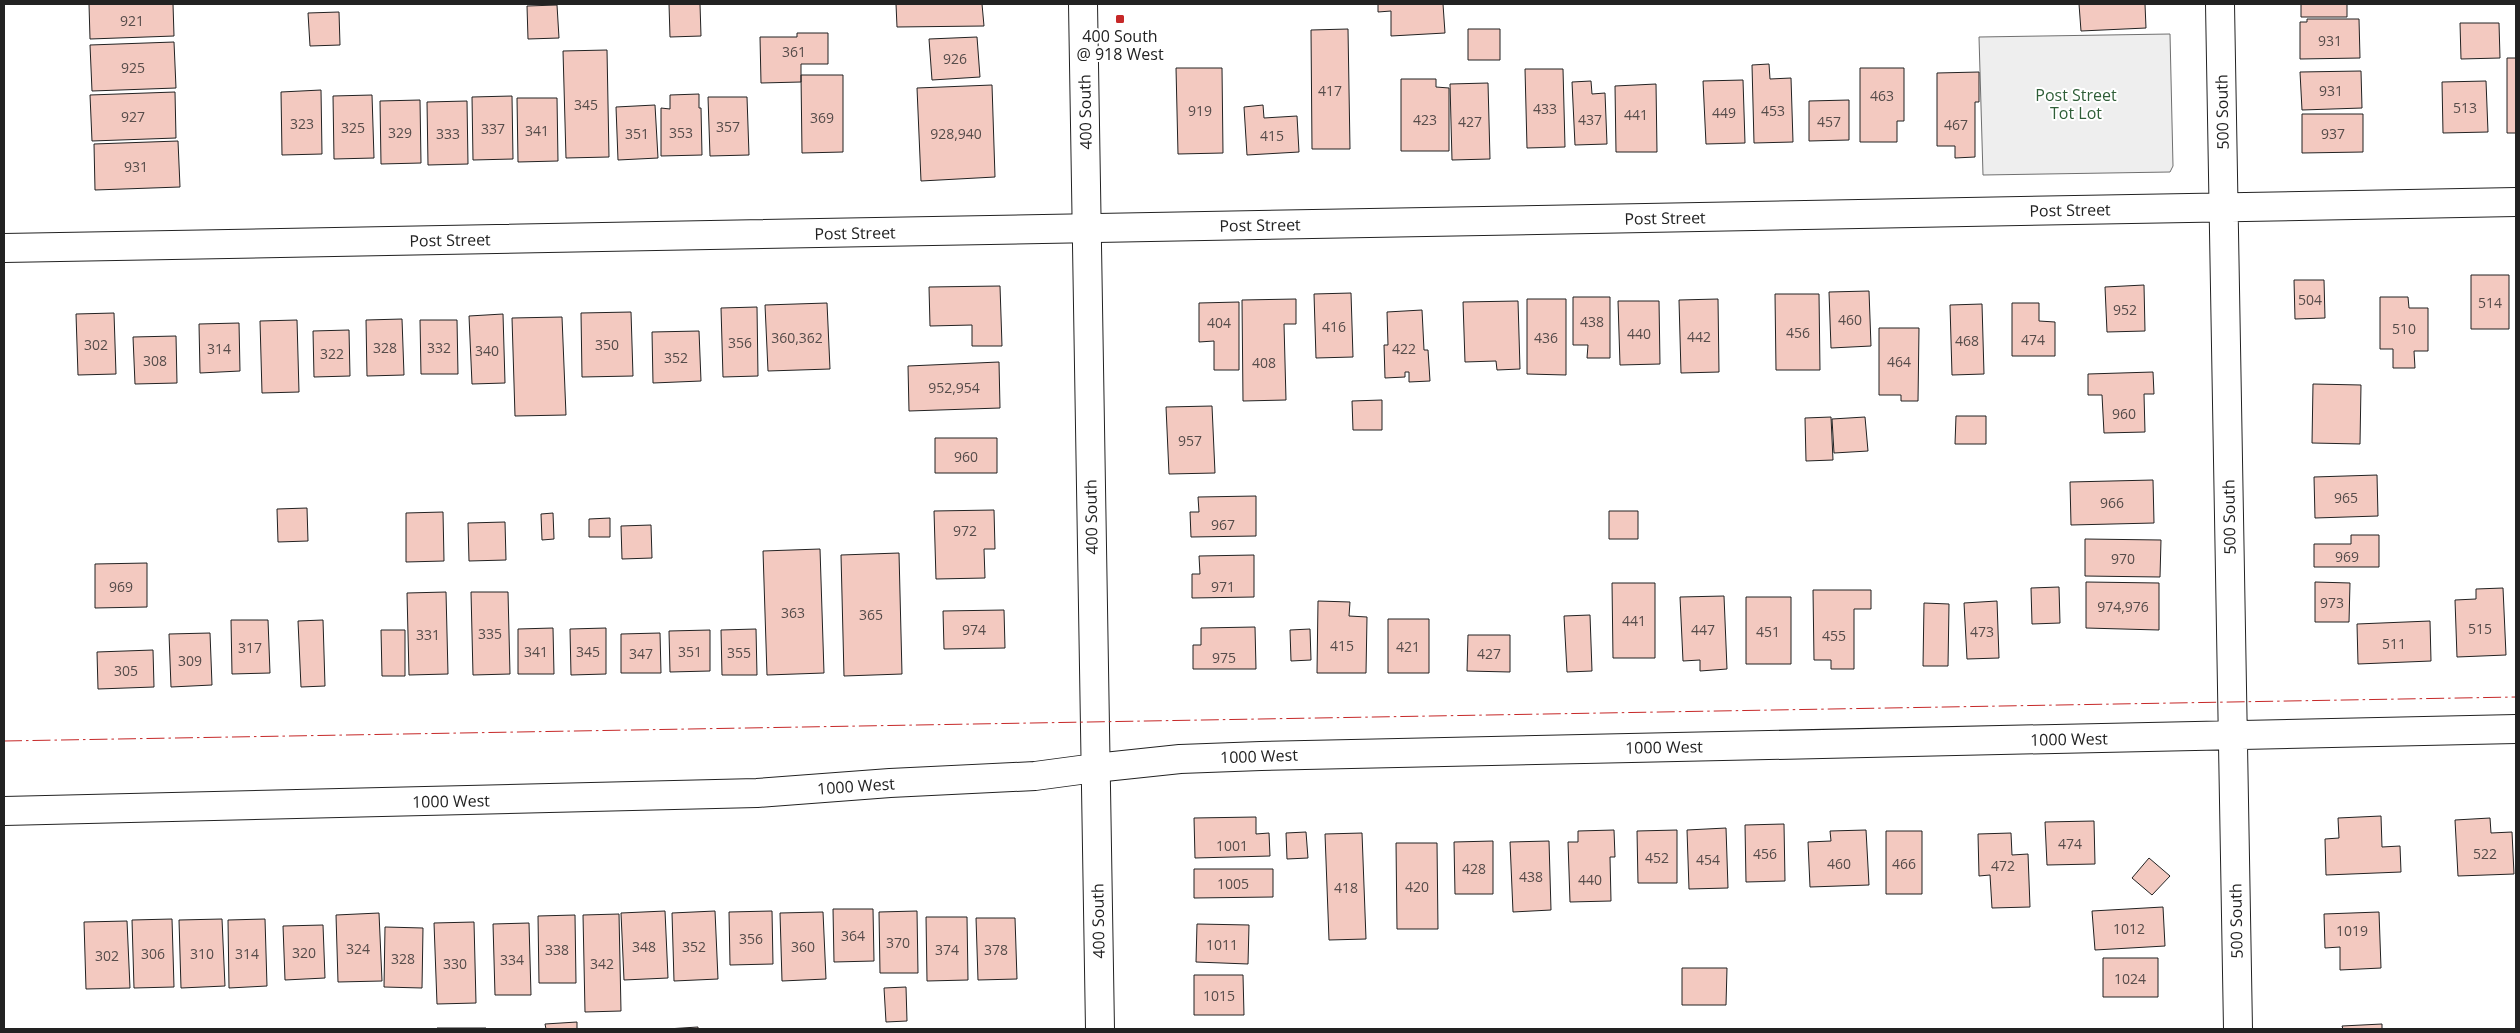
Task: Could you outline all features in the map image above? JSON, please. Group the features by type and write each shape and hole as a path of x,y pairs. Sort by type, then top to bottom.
{"street":[{"name":"400 South","path":"1083,4 1100,1029"},
{"name":"500 South","path":"2220,4 2238,1029"},
{"name":"Post Street","path":"4,248 2516,202"},
{"name":"1000 West","path":"4,811 757,793 890,783 1035,776 1180,759 1261,756 2516,729"}],"green space":[{"name":"Post Street Tot Lot","path":"2170,34 2173,166 2170,172 1983,175 1979,37"}],"building":[{"path":"89,4 173,4 174,36 90,39"},
{"path":"669,4 700,4 701,36 670,37"},
{"path":"896,4 982,4 984,26 897,27"},
{"path":"1378,4 1443,4 1445,33 1391,36 1391,11 1378,12"},
{"path":"2079,4 2145,4 2146,28 2081,31"},
{"path":"2301,4 2347,4 2347,17 2301,17"},
{"path":"557,5 559,38 528,39 527,6"},
{"path":"339,12 340,45 310,46 308,13"},
{"path":"2307,19 2359,19 2360,58 2300,59 2300,22 2307,22"},
{"path":"2460,23 2499,23 2500,58 2461,59"},
{"path":"1348,29 1350,149 1312,149 1311,30"},
{"path":"1468,29 1500,29 1500,60 1468,60"},
{"path":"797,33 828,33 828,64 801,64 801,82 761,83 760,37 797,37"},
{"path":"977,37 980,77 932,80 929,39"},
{"path":"174,42 176,88 92,91 90,45"},
{"path":"607,50 609,157 566,158 563,51"},
{"path":"2507,58 2516,58 2516,133 2507,133"},
{"path":"1769,64 1770,79 1791,78 1793,142 1754,143 1752,65"},
{"path":"1176,68 1222,68 1223,153 1178,154"},
{"path":"1860,68 1904,68 1904,121 1897,121 1897,142 1860,142"},
{"path":"1525,69 1563,69 1565,147 1527,148"},
{"path":"2361,71 2362,108 2302,110 2300,72"},
{"path":"1979,72 1979,102 1975,102 1975,157 1955,158 1955,146 1937,146 1937,73"},
{"path":"801,75 843,75 843,152 802,153"},
{"path":"1401,79 1436,79 1436,87 1449,88 1449,151 1401,151"},
{"path":"1743,80 1745,143 1706,144 1703,81"},
{"path":"1591,81 1592,94 1605,93 1607,144 1575,145 1572,82"},
{"path":"2486,81 2488,132 2443,133 2442,82"},
{"path":"1488,83 1490,159 1452,160 1450,84"},
{"path":"1656,84 1657,152 1616,152 1615,86"},
{"path":"992,85 995,177 921,181 917,88"},
{"path":"321,90 322,154 282,155 281,92"},
{"path":"175,92 176,138 92,141 90,95"},
{"path":"699,94 702,155 661,156 661,108 670,109 670,95"},
{"path":"372,95 374,158 334,159 333,96"},
{"path":"512,96 513,159 473,160 472,97"},
{"path":"708,97 747,97 749,155 710,156"},
{"path":"517,98 557,98 558,161 518,162"},
{"path":"420,100 421,163 381,164 380,101"},
{"path":"1849,100 1849,140 1809,141 1809,101"},
{"path":"467,101 468,164 428,165 427,102"},
{"path":"655,105 658,158 618,160 616,107"},
{"path":"1263,105 1264,118 1297,116 1299,152 1247,155 1244,107"},
{"path":"2302,114 2363,114 2363,152 2302,153"},
{"path":"178,141 180,187 95,190 94,144"},
{"path":"2471,275 2509,275 2509,329 2471,329"},
{"path":"2294,280 2324,280 2325,318 2295,319"},
{"path":"2144,285 2145,331 2107,332 2105,287"},
{"path":"1000,286 1002,346 972,346 972,325 930,326 929,287"},
{"path":"1869,291 1871,346 1831,348 1829,292"},
{"path":"1351,293 1353,357 1316,358 1314,294"},
{"path":"1775,294 1819,294 1820,370 1776,370"},
{"path":"1573,297 1610,297 1610,358 1587,358 1588,345 1573,345"},
{"path":"2380,297 2408,297 2409,308 2428,308 2428,351 2414,351 2415,368 2393,368 2393,349 2380,349"},
{"path":"1296,299 1296,324 1284,324 1286,400 1243,401 1242,300"},
{"path":"1527,299 1566,299 1566,375 1527,374"},
{"path":"1718,299 1719,372 1681,373 1679,300"},
{"path":"1518,301 1520,369 1497,370 1496,361 1465,362 1463,302"},
{"path":"1618,301 1659,301 1660,364 1620,365"},
{"path":"1239,302 1239,370 1214,370 1214,341 1199,342 1199,303"},
{"path":"827,303 830,369 768,371 765,305"},
{"path":"2012,303 2039,303 2039,321 2055,322 2055,356 2012,356"},
{"path":"1982,304 1984,374 1952,375 1950,305"},
{"path":"757,307 758,376 723,377 721,308"},
{"path":"1422,310 1424,350 1428,350 1430,381 1409,382 1409,372 1405,372 1405,377 1385,378 1384,345 1388,345 1387,312"},
{"path":"631,312 633,376 582,377 581,313"},
{"path":"114,313 116,374 78,375 76,314"},
{"path":"503,314 505,383 472,384 469,316"},
{"path":"562,317 566,415 515,416 512,318"},
{"path":"402,319 404,375 367,376 366,320"},
{"path":"297,320 299,392 262,393 260,321"},
{"path":"420,320 457,320 458,374 421,374"},
{"path":"239,323 240,371 200,373 199,324"},
{"path":"1879,328 1919,328 1918,401 1901,401 1901,395 1879,395"},
{"path":"349,330 350,376 314,377 313,331"},
{"path":"699,331 701,381 653,383 652,332"},
{"path":"176,336 177,383 135,384 133,337"},
{"path":"999,362 1000,408 909,411 908,366"},
{"path":"2153,372 2154,394 2144,394 2145,432 2104,433 2102,395 2088,395 2088,374"},
{"path":"2313,384 2361,385 2360,444 2312,443"},
{"path":"1382,400 1382,430 1353,430 1352,401"},
{"path":"1212,406 1215,473 1169,474 1166,407"},
{"path":"1956,416 1986,416 1986,444 1955,444"},
{"path":"1831,417 1833,460 1806,461 1805,418"},
{"path":"1865,417 1868,451 1834,453 1832,419"},
{"path":"935,438 997,438 997,473 935,473"},
{"path":"2377,475 2378,516 2315,518 2314,477"},
{"path":"2153,480 2154,523 2071,525 2070,482"},
{"path":"1256,496 1256,536 1191,537 1190,512 1199,512 1198,497"},
{"path":"307,508 308,541 278,542 277,509"},
{"path":"994,510 995,549 984,549 985,578 936,579 934,511"},
{"path":"1609,511 1638,511 1638,539 1609,539"},
{"path":"443,512 444,561 406,562 406,513"},
{"path":"553,513 554,539 542,540 541,514"},
{"path":"610,518 610,537 589,537 589,519"},
{"path":"505,522 506,560 469,561 468,523"},
{"path":"651,525 652,558 622,559 621,526"},
{"path":"2351,535 2379,535 2379,567 2314,567 2314,544 2351,544"},
{"path":"2085,539 2161,540 2160,577 2085,576"},
{"path":"820,549 824,673 767,675 763,551"},
{"path":"899,553 902,674 844,676 841,555"},
{"path":"1254,555 1254,597 1192,598 1192,574 1200,574 1199,556"},
{"path":"147,563 147,607 95,608 95,564"},
{"path":"2086,582 2159,583 2159,630 2086,628"},
{"path":"2315,582 2350,583 2349,622 2315,622"},
{"path":"1612,583 1655,583 1655,658 1613,658"},
{"path":"2059,587 2060,623 2032,624 2031,588"},
{"path":"2503,588 2506,655 2457,657 2455,600 2476,599 2476,589"},
{"path":"1813,590 1871,590 1871,609 1854,609 1854,669 1831,669 1831,660 1814,660"},
{"path":"446,592 448,674 409,675 407,593"},
{"path":"471,592 508,592 510,674 473,675"},
{"path":"1724,596 1727,669 1700,671 1700,660 1683,661 1680,597"},
{"path":"1746,597 1791,597 1791,664 1746,664"},
{"path":"1318,601 1350,602 1349,616 1367,617 1366,673 1317,673"},
{"path":"1997,601 1999,658 1967,659 1964,603"},
{"path":"1924,603 1949,604 1948,666 1923,666"},
{"path":"1004,610 1005,648 944,649 943,611"},
{"path":"1590,615 1592,671 1567,672 1564,616"},
{"path":"1388,619 1429,619 1429,673 1388,673"},
{"path":"231,620 268,620 270,673 232,674"},
{"path":"323,620 325,686 301,687 298,621"},
{"path":"2430,621 2431,661 2358,664 2357,624"},
{"path":"1255,627 1256,669 1193,669 1193,645 1201,645 1201,628"},
{"path":"553,628 554,674 518,674 518,629"},
{"path":"606,628 606,674 571,675 570,629"},
{"path":"756,629 757,675 722,675 721,630"},
{"path":"1310,629 1311,660 1291,661 1290,630"},
{"path":"381,630 405,630 405,676 382,676"},
{"path":"710,630 710,671 670,672 669,631"},
{"path":"210,633 212,685 171,687 169,634"},
{"path":"660,633 661,673 621,673 621,634"},
{"path":"1468,635 1510,635 1510,672 1467,671"},
{"path":"153,650 154,687 98,689 97,652"},
{"path":"2381,816 2382,847 2400,846 2401,872 2326,875 2325,839 2339,838 2338,818"},
{"path":"1256,817 1256,834 1269,833 1270,856 1195,858 1194,818"},
{"path":"2490,818 2491,833 2512,832 2514,874 2458,876 2455,820"},
{"path":"2094,821 2095,864 2047,865 2045,822"},
{"path":"1784,824 1785,881 1746,882 1745,825"},
{"path":"1726,828 1728,888 1689,889 1687,830"},
{"path":"1614,830 1615,857 1610,857 1611,901 1570,902 1568,842 1578,842 1578,831"},
{"path":"1677,830 1677,883 1638,883 1637,831"},
{"path":"1866,830 1869,885 1810,887 1808,842 1831,841 1830,831"},
{"path":"1886,831 1922,831 1922,894 1886,894"},
{"path":"1306,832 1308,858 1287,859 1286,833"},
{"path":"1362,833 1366,939 1329,940 1325,834"},
{"path":"2011,833 2012,855 2028,854 2030,907 1992,908 1990,875 1979,876 1978,834"},
{"path":"1493,841 1493,894 1455,894 1454,842"},
{"path":"1549,841 1551,910 1513,912 1510,842"},
{"path":"1396,843 1437,843 1438,929 1397,929"},
{"path":"2149,858 2170,876 2152,895 2132,878"},
{"path":"1194,869 1273,869 1273,897 1194,898"},
{"path":"2163,907 2165,946 2095,950 2092,911"},
{"path":"833,909 873,909 874,961 834,962"},
{"path":"665,911 668,978 624,980 621,913"},
{"path":"715,911 718,979 674,981 672,913"},
{"path":"772,911 773,964 730,965 729,912"},
{"path":"917,911 918,973 880,973 879,912"},
{"path":"823,912 826,979 782,981 780,913"},
{"path":"2379,912 2381,968 2340,970 2340,947 2325,948 2324,914"},
{"path":"379,913 382,981 338,982 336,915"},
{"path":"619,914 621,1011 585,1012 583,915"},
{"path":"575,915 576,983 539,983 538,916"},
{"path":"926,917 967,917 968,980 927,981"},
{"path":"976,918 1015,918 1017,979 978,980"},
{"path":"172,919 174,987 134,988 132,920"},
{"path":"222,919 225,986 181,988 179,920"},
{"path":"265,919 267,986 229,988 228,920"},
{"path":"127,921 130,988 86,989 84,922"},
{"path":"474,922 476,1003 437,1004 434,923"},
{"path":"529,923 531,995 495,995 493,924"},
{"path":"1197,924 1249,925 1248,964 1196,962"},
{"path":"323,925 325,978 285,980 283,926"},
{"path":"385,927 423,928 422,988 384,987"},
{"path":"2103,958 2158,958 2158,997 2103,997"},
{"path":"1682,968 1727,968 1726,1005 1682,1005"},
{"path":"1194,975 1243,975 1244,1015 1194,1015"},
{"path":"906,987 907,1021 886,1022 884,988"},
{"path":"577,1022 577,1029 546,1029 545,1024"},
{"path":"2382,1024 2382,1029 2343,1029 2342,1026"},
{"path":"698,1027 698,1029 667,1029"},
{"path":"486,1028 486,1029 437,1029"}],"power":[{"path":"4,741 2516,697"}],"place":[{"name":"400 South @ 918 West","path":"1120,19"}]}
